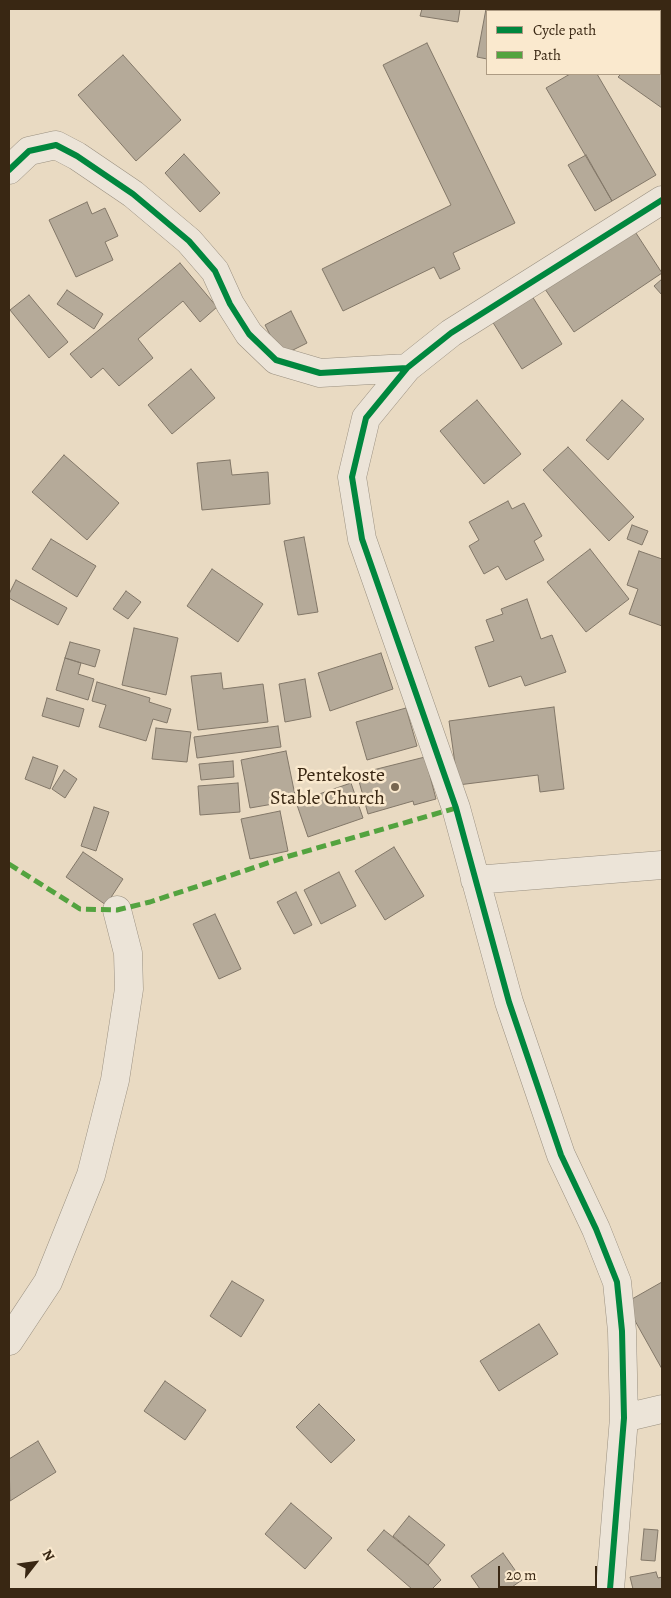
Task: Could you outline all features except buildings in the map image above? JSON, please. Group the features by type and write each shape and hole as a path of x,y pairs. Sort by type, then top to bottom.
{"street":[{"path":"9,170 29,152 56,145 77,156 133,194 189,240 215,271 230,304 250,334 276,360 320,374 407,368"},
{"path":"610,1589 624,1418 622,1331 617,1282 596,1229 561,1155 508,1002 456,808 362,540 352,477 366,418 407,368 451,333 662,200"},
{"path":"475,880 662,865"},
{"path":"9,1341 48,1282 94,1165 115,1080 129,989 128,953 117,910"},
{"path":"624,1418 662,1409"}],"marked path":[{"path":"9,864 80,909 117,910 150,902 286,857 456,808"}],"cycle path":[{"path":"9,170 29,151 56,145 77,156 133,194 189,241 215,271 230,304 249,334 276,360 320,373 407,368"},
{"path":"610,1589 624,1418 622,1331 617,1282 596,1229 561,1155 509,1002 456,808 362,539 352,477 366,418 407,368 451,333 662,200"}],"place":[{"name":"Pentekoste Stable Church","path":"395,787"}]}
